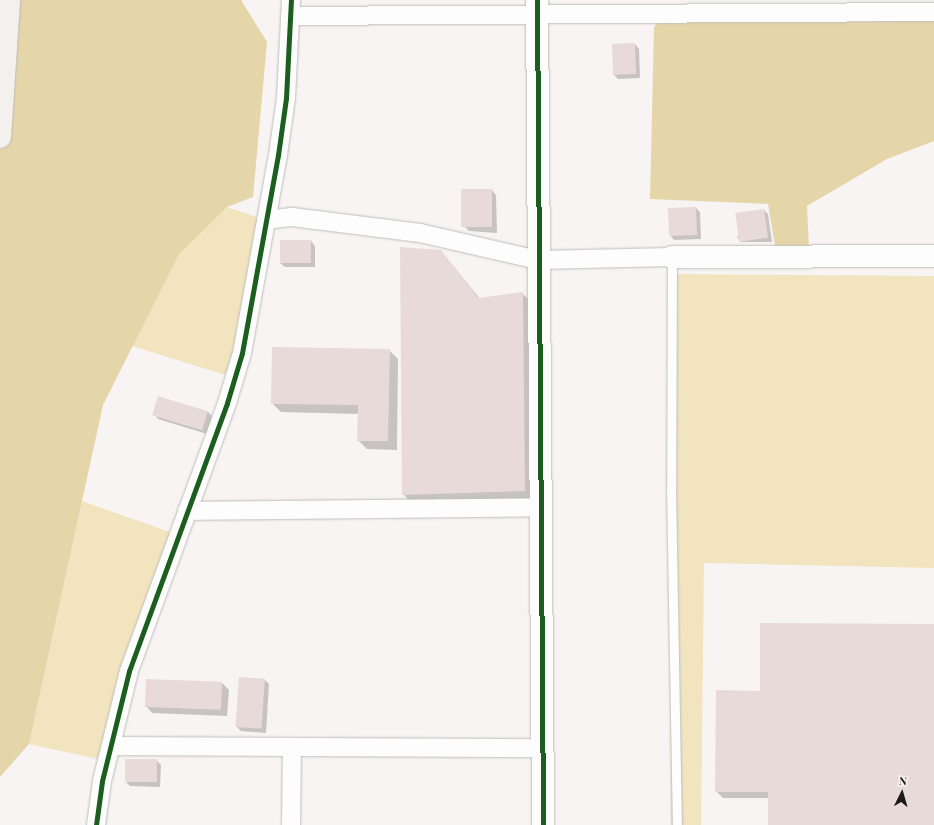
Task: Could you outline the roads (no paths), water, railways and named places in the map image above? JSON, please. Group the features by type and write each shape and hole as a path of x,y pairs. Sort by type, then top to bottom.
{"main road":[{"path":"0,137 9,0"}],"street":[{"path":"538,7 538,260 543,825"},
{"path":"96,825 111,746 129,670 187,511 242,353 286,98 290,8 538,7 934,12"},
{"path":"266,220 292,217 420,233 538,260 672,257 934,256"},
{"path":"187,511 541,507"},
{"path":"111,746 542,748"},
{"path":"291,825 292,747"}],"lane":[{"path":"672,257 671,486 677,825"}]}
